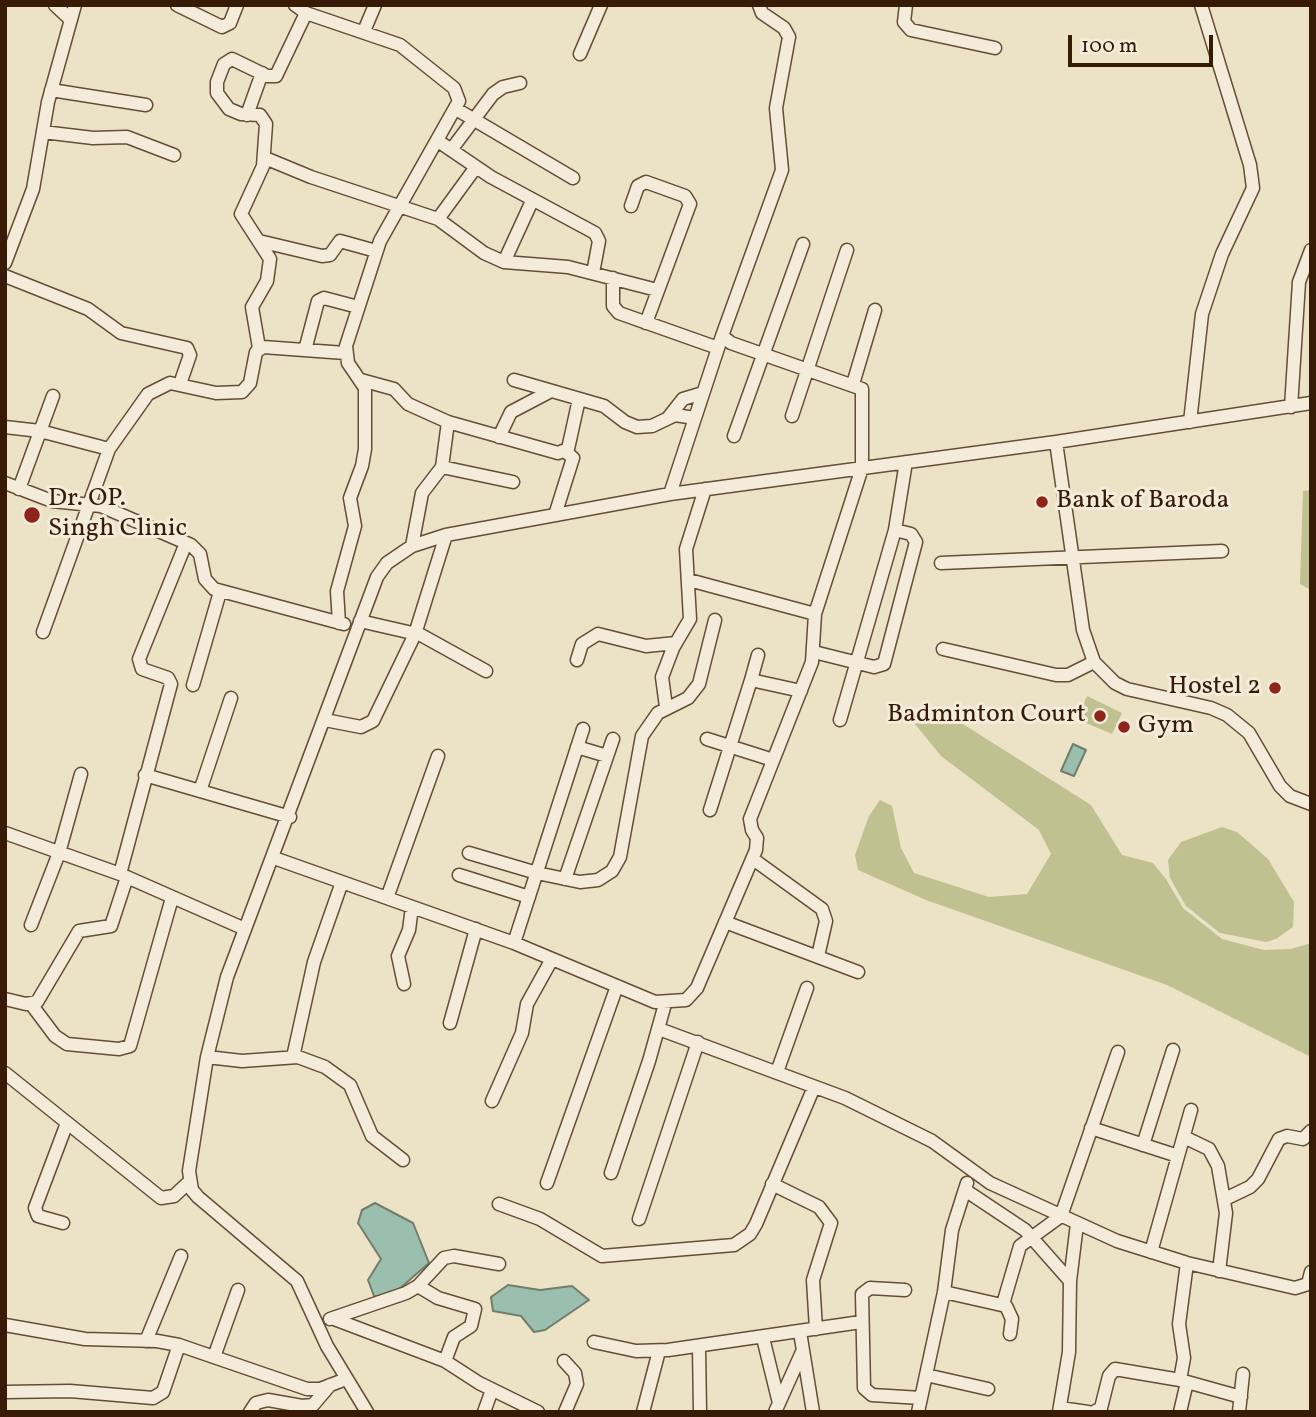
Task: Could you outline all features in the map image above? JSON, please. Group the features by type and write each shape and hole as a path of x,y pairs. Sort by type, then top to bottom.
{"street":[{"path":"55,5 71,20"},
{"path":"5,263 33,189 51,90 75,5"},
{"path":"177,5 222,27 230,23 237,5"},
{"path":"364,31 375,5"},
{"path":"580,54 601,5"},
{"path":"906,5 904,22 911,30 995,48"},
{"path":"1191,422 1202,314 1222,254 1253,188 1250,165 1201,5"},
{"path":"670,494 720,342 782,170 776,108 789,37 784,28 755,7"},
{"path":"43,632 109,449 148,394 161,385 180,384 216,393 242,392 250,383 259,348 252,307 267,281 270,266 268,255 241,214 265,158 266,124 260,115 247,115 229,109 220,99 217,82 224,64 232,59 271,77 278,74 301,9 408,49 454,88 458,96 456,109 376,251 345,353 365,391 365,455 350,494 355,526 337,591 339,623"},
{"path":"247,115 262,73"},
{"path":"451,150 497,90 520,83"},
{"path":"51,90 146,104"},
{"path":"456,109 573,178"},
{"path":"43,132 93,138 127,137 174,155"},
{"path":"438,141 532,201 598,236 593,273"},
{"path":"265,158 311,177 438,219 484,253 504,262 568,267 657,290"},
{"path":"438,219 476,167"},
{"path":"631,206 643,182 685,196 690,201 646,323"},
{"path":"504,262 532,201"},
{"path":"259,241 322,256 330,255 340,241 376,251"},
{"path":"734,436 803,244"},
{"path":"792,416 847,250"},
{"path":"1291,407 1300,282 1311,250"},
{"path":"5,276 88,309 121,333 187,348 190,355 180,384"},
{"path":"274,858 514,943 665,1004 686,1000 692,995 758,844 750,819 814,652 815,614 862,468 864,393 853,384 809,368 727,342 646,323 615,310 613,278"},
{"path":"305,350 318,301 324,298 358,307"},
{"path":"853,384 875,310"},
{"path":"259,348 345,353"},
{"path":"361,380 394,389 408,404 448,422 558,453 566,452 573,458 555,515"},
{"path":"514,380 611,409 625,422 637,427 652,426 681,415 695,418"},
{"path":"499,437 511,412 551,391"},
{"path":"668,418 683,399 703,393"},
{"path":"19,489 53,396"},
{"path":"566,452 579,399"},
{"path":"367,1412 327,1346 318,1320 297,1281 286,1268 198,1197 189,1182 190,1153 208,1057 227,977 274,858 377,577 387,563 412,545 446,535 670,494 1056,442 1311,403"},
{"path":"412,545 422,493 442,467 448,422"},
{"path":"5,427 40,432 109,449"},
{"path":"1056,442 1083,630 1094,662 1115,683 1127,689 1211,708 1227,715 1248,733 1285,791 1311,804"},
{"path":"840,720 895,530 906,462"},
{"path":"442,467 513,482"},
{"path":"5,483 52,501 88,503 186,543 200,554 209,585 220,592 339,623 415,634 486,671"},
{"path":"666,707 662,677 676,643 690,619 686,549 705,489"},
{"path":"814,652 878,667 884,664 916,542 911,534 895,530"},
{"path":"325,720 361,727 373,721 415,634 446,535"},
{"path":"31,1004 40,998 79,931 111,926 145,775 171,684 168,678 142,669 139,659 186,543"},
{"path":"941,563 1222,551"},
{"path":"689,580 815,614"},
{"path":"192,685 220,592"},
{"path":"469,853 537,873 580,882 598,880 617,864 642,736 650,721 666,707 688,698 699,684 715,620"},
{"path":"577,660 582,644 598,634 646,646 676,643"},
{"path":"943,649 1056,675 1068,675 1094,662"},
{"path":"710,810 758,655"},
{"path":"751,680 800,691"},
{"path":"200,790 231,698"},
{"path":"514,943 583,729"},
{"path":"565,879 613,739"},
{"path":"707,740 774,760"},
{"path":"577,747 607,756"},
{"path":"387,898 438,756"},
{"path":"32,925 60,853 81,774"},
{"path":"145,775 289,817"},
{"path":"5,833 123,875 244,929"},
{"path":"752,859 822,909 826,921 818,956"},
{"path":"459,875 530,897"},
{"path":"293,1057 314,962 342,882"},
{"path":"5,999 31,1004 55,1036 67,1044 119,1049 130,1046 172,898"},
{"path":"404,984 398,956 408,930 412,906"},
{"path":"725,922 858,972"},
{"path":"450,1023 476,929"},
{"path":"492,1101 522,1033 527,1004 552,959"},
{"path":"547,1183 617,986"},
{"path":"777,1072 807,988"},
{"path":"611,1173 665,1004"},
{"path":"659,1029 814,1087 932,1141 972,1171 1077,1224 1151,1252 1187,1264 1295,1288 1308,1287 1311,1272"},
{"path":"639,1219 698,1042"},
{"path":"1143,1145 1173,1051"},
{"path":"1003,1304 1020,1246 1054,1224 1061,1216 1118,1052"},
{"path":"208,1057 242,1060 293,1057 311,1060 342,1078 355,1094 372,1136 403,1160"},
{"path":"5,1073 161,1198 174,1196 189,1182"},
{"path":"499,1203 540,1219 595,1254 611,1257 725,1247 743,1241 756,1224 814,1087"},
{"path":"1151,1252 1191,1110"},
{"path":"63,1223 38,1216 35,1208 67,1123"},
{"path":"1091,1128 1178,1156"},
{"path":"1225,1199 1250,1187 1258,1179 1279,1139 1287,1136 1303,1139 1311,1131"},
{"path":"1184,1137 1200,1143 1214,1156 1225,1199 1226,1230 1219,1271"},
{"path":"918,1412 944,1292 952,1230 972,1171"},
{"path":"772,1184 819,1208 831,1223 813,1280 816,1329"},
{"path":"965,1190 1032,1236 1070,1281"},
{"path":"1077,1224 1070,1281 1069,1352 1059,1410 1088,1412"},
{"path":"146,1341 181,1256"},
{"path":"318,1320 334,1319 418,1286 440,1260 449,1257 499,1264"},
{"path":"1180,1412 1184,1357 1179,1324 1187,1264"},
{"path":"418,1286 438,1298 475,1309 471,1326 454,1337 445,1361"},
{"path":"905,1290 870,1288 865,1290 860,1298 866,1392 921,1398"},
{"path":"214,1357 239,1290"},
{"path":"944,1292 1003,1304 1010,1311 1010,1334"},
{"path":"334,1319 445,1361 492,1390 538,1412"},
{"path":"594,1342 622,1349 659,1351 861,1322"},
{"path":"5,1325 85,1339 179,1345 307,1389 346,1379"},
{"path":"800,1332 813,1412"},
{"path":"763,1338 777,1407"},
{"path":"5,1392 70,1391 153,1398 163,1392 179,1345"},
{"path":"699,1347 700,1412"},
{"path":"643,1412 659,1351"},
{"path":"777,1407 803,1351"},
{"path":"565,1361 575,1373 578,1384 565,1412"},
{"path":"1094,1412 1101,1408 1109,1376 1115,1370 1184,1381 1241,1397"},
{"path":"1239,1412 1243,1374"},
{"path":"926,1375 988,1389"},
{"path":"250,1412 256,1403 268,1400 300,1409 318,1401 330,1385"},
{"path":"484,1412 492,1390"}],"shaded area":[{"path":"1311,490 1311,590 1300,584 1303,491"},
{"name":"Badminton Court","path":"1087,696 1122,713 1112,734 1077,719"},
{"path":"947,714 1091,805 1122,855 1153,863 1183,908 1222,939 1264,950 1291,949 1311,943 1311,1057 1167,985 926,900 858,870 855,855 869,816 880,800 892,806 901,848 914,873 989,897 1027,894 1051,854 1039,830 941,756 915,724"},
{"path":"1073,744 1086,750 1074,776 1061,771"},
{"path":"1222,827 1237,832 1268,859 1294,902 1293,927 1276,939 1266,942 1220,933 1186,906 1170,878 1168,860 1181,842"},
{"path":"375,1203 413,1223 429,1263 390,1297 374,1296 368,1280 381,1259 358,1223 362,1210"},
{"path":"508,1285 540,1290 572,1286 589,1300 545,1330 534,1332 521,1316 493,1311 491,1297"}],"place":[{"name":"Bank of Baroda","path":"1042,502"},
{"name":"Dr. OP. Singh Clinic","path":"32,515"},
{"name":"Hostel 2","path":"1275,688"},
{"name":"Badminton Court","path":"1100,716"},
{"name":"Gym","path":"1124,727"}]}
